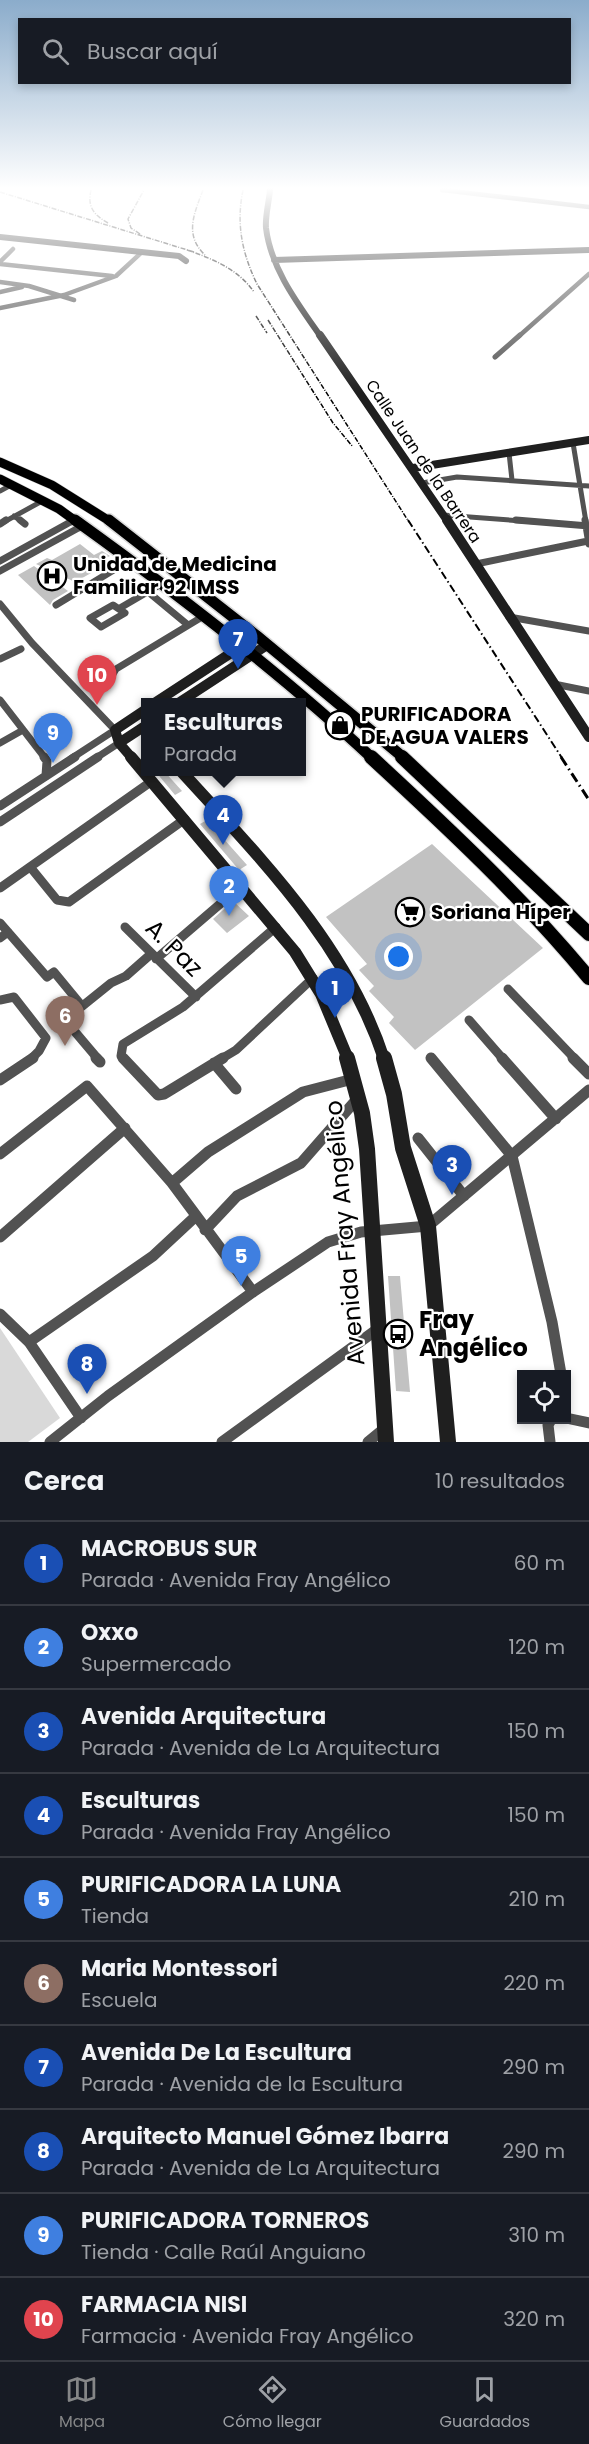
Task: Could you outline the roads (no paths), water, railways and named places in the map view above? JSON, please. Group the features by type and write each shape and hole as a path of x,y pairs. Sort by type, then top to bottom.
{"main road":[{"path":"0,462 52,485 103,516 262,640 376,733 452,802 589,934"},
{"path":"0,479 44,500 78,523 161,584 314,704 434,814 587,971"},
{"path":"434,814 452,802"}],"street":[{"path":"0,308 64,295 116,276 137,257"},
{"path":"152,257 179,262 186,260 181,257"},
{"name":"Calle Juan de la Barrera","path":"274,257 297,304 413,468 589,737"},
{"path":"275,263 481,257"},
{"path":"0,263 116,276"},
{"path":"495,357 589,274"},
{"path":"0,282 29,286 64,295 74,300"},
{"path":"0,292 29,286"},
{"path":"413,468 589,440"},
{"path":"476,564 589,543 573,443"},
{"path":"509,453 512,480"},
{"path":"422,483 458,477 589,486"},
{"path":"0,490 11,485"},
{"path":"0,524 44,500"},
{"path":"443,515 587,525"},
{"path":"14,516 25,524"},
{"path":"0,561 78,523"},
{"path":"0,571 78,523"},
{"path":"56,605 129,560"},
{"path":"120,608 161,584"},
{"path":"147,591 188,625"},
{"name":"Avenida Fray Angélico","path":"0,604 32,643 117,736 141,767"},
{"path":"113,605 120,608 126,613 101,627 90,618 113,605"},
{"path":"109,681 116,669 202,617"},
{"path":"509,617 589,631"},
{"path":"163,698 262,640"},
{"path":"0,659 21,649"},
{"path":"185,698 245,651"},
{"path":"554,684 589,691"},
{"path":"0,700 47,761 46,776"},
{"path":"0,822 141,720"},
{"path":"0,743 23,730"},
{"path":"0,806 64,764 117,736"},
{"path":"47,761 64,764"},
{"name":"Avenida Fray Angélico","path":"148,776 276,927 313,978 331,1016 354,1079 366,1136 380,1327 385,1435"},
{"path":"186,776 264,863 309,919 360,997 378,1041 392,1086 404,1152 420,1195 428,1226 448,1442"},
{"path":"0,888 152,781"},
{"path":"31,868 62,902 69,902 185,819"},
{"path":"100,1062 65,1020 111,983 126,976 154,956 241,886"},
{"path":"0,923 4,935 47,977 54,972 82,1006"},
{"name":"A. Paz","path":"125,927 196,997"},
{"path":"276,927 183,1008 123,1044 120,1050 121,1056 158,1095 164,1094 236,1050 313,978"},
{"path":"508,989 589,1074"},
{"path":"0,1000 14,997 46,1038 43,1049 0,1080"},
{"path":"469,1020 556,1119"},
{"path":"431,1058 512,1156 552,1322 560,1370"},
{"path":"214,1063 236,1089"},
{"path":"172,1183 208,1152 303,1092 354,1079"},
{"path":"0,1155 87,1086 172,1183 253,1293"},
{"path":"50,1442 253,1293 328,1242 353,1234 428,1226 589,1090"},
{"path":"205,1230 237,1196 301,1163 357,1099"},
{"path":"0,1237 125,1128"},
{"path":"418,1138 464,1196"},
{"path":"29,1342 153,1256 196,1216"},
{"path":"0,1314 29,1342 81,1418"},
{"path":"222,1442 380,1327"},
{"path":"571,1416 589,1423"},
{"path":"548,1424 550,1442"},
{"path":"368,1442 385,1435"}],"railway":[{"path":"206,257 233,271 254,292"},
{"path":"247,257 257,284 409,522"},
{"path":"256,316 267,333"},
{"path":"268,320 333,423 353,447"},
{"path":"408,520 562,758"},
{"path":"561,757 589,800"}],"place":[{"name":"Unidad de Medicina Familiar 92 IMSS","path":"52,576"},
{"name":"Avenida De La Escultura","path":"238,669"},
{"name":"FARMACIA NISI","path":"97,705"},
{"name":"PURIFICADORA DE AGUA VALERS","path":"340,725"},
{"name":"PURIFICADORA TORNEROS","path":"53,763"},
{"name":"Esculturas","path":"223,845"},
{"name":"Soriana Híper","path":"410,912"},
{"name":"Oxxo","path":"229,916"},
{"name":"MACROBUS SUR","path":"335,1018"},
{"name":"Maria Montessori","path":"65,1046"},
{"name":"Avenida Arquitectura","path":"452,1195"},
{"name":"PURIFICADORA LA LUNA","path":"241,1286"},
{"name":"Fray Angélico","path":"398,1334"},
{"name":"Arquitecto Manuel Gómez Ibarra","path":"87,1394"}]}
